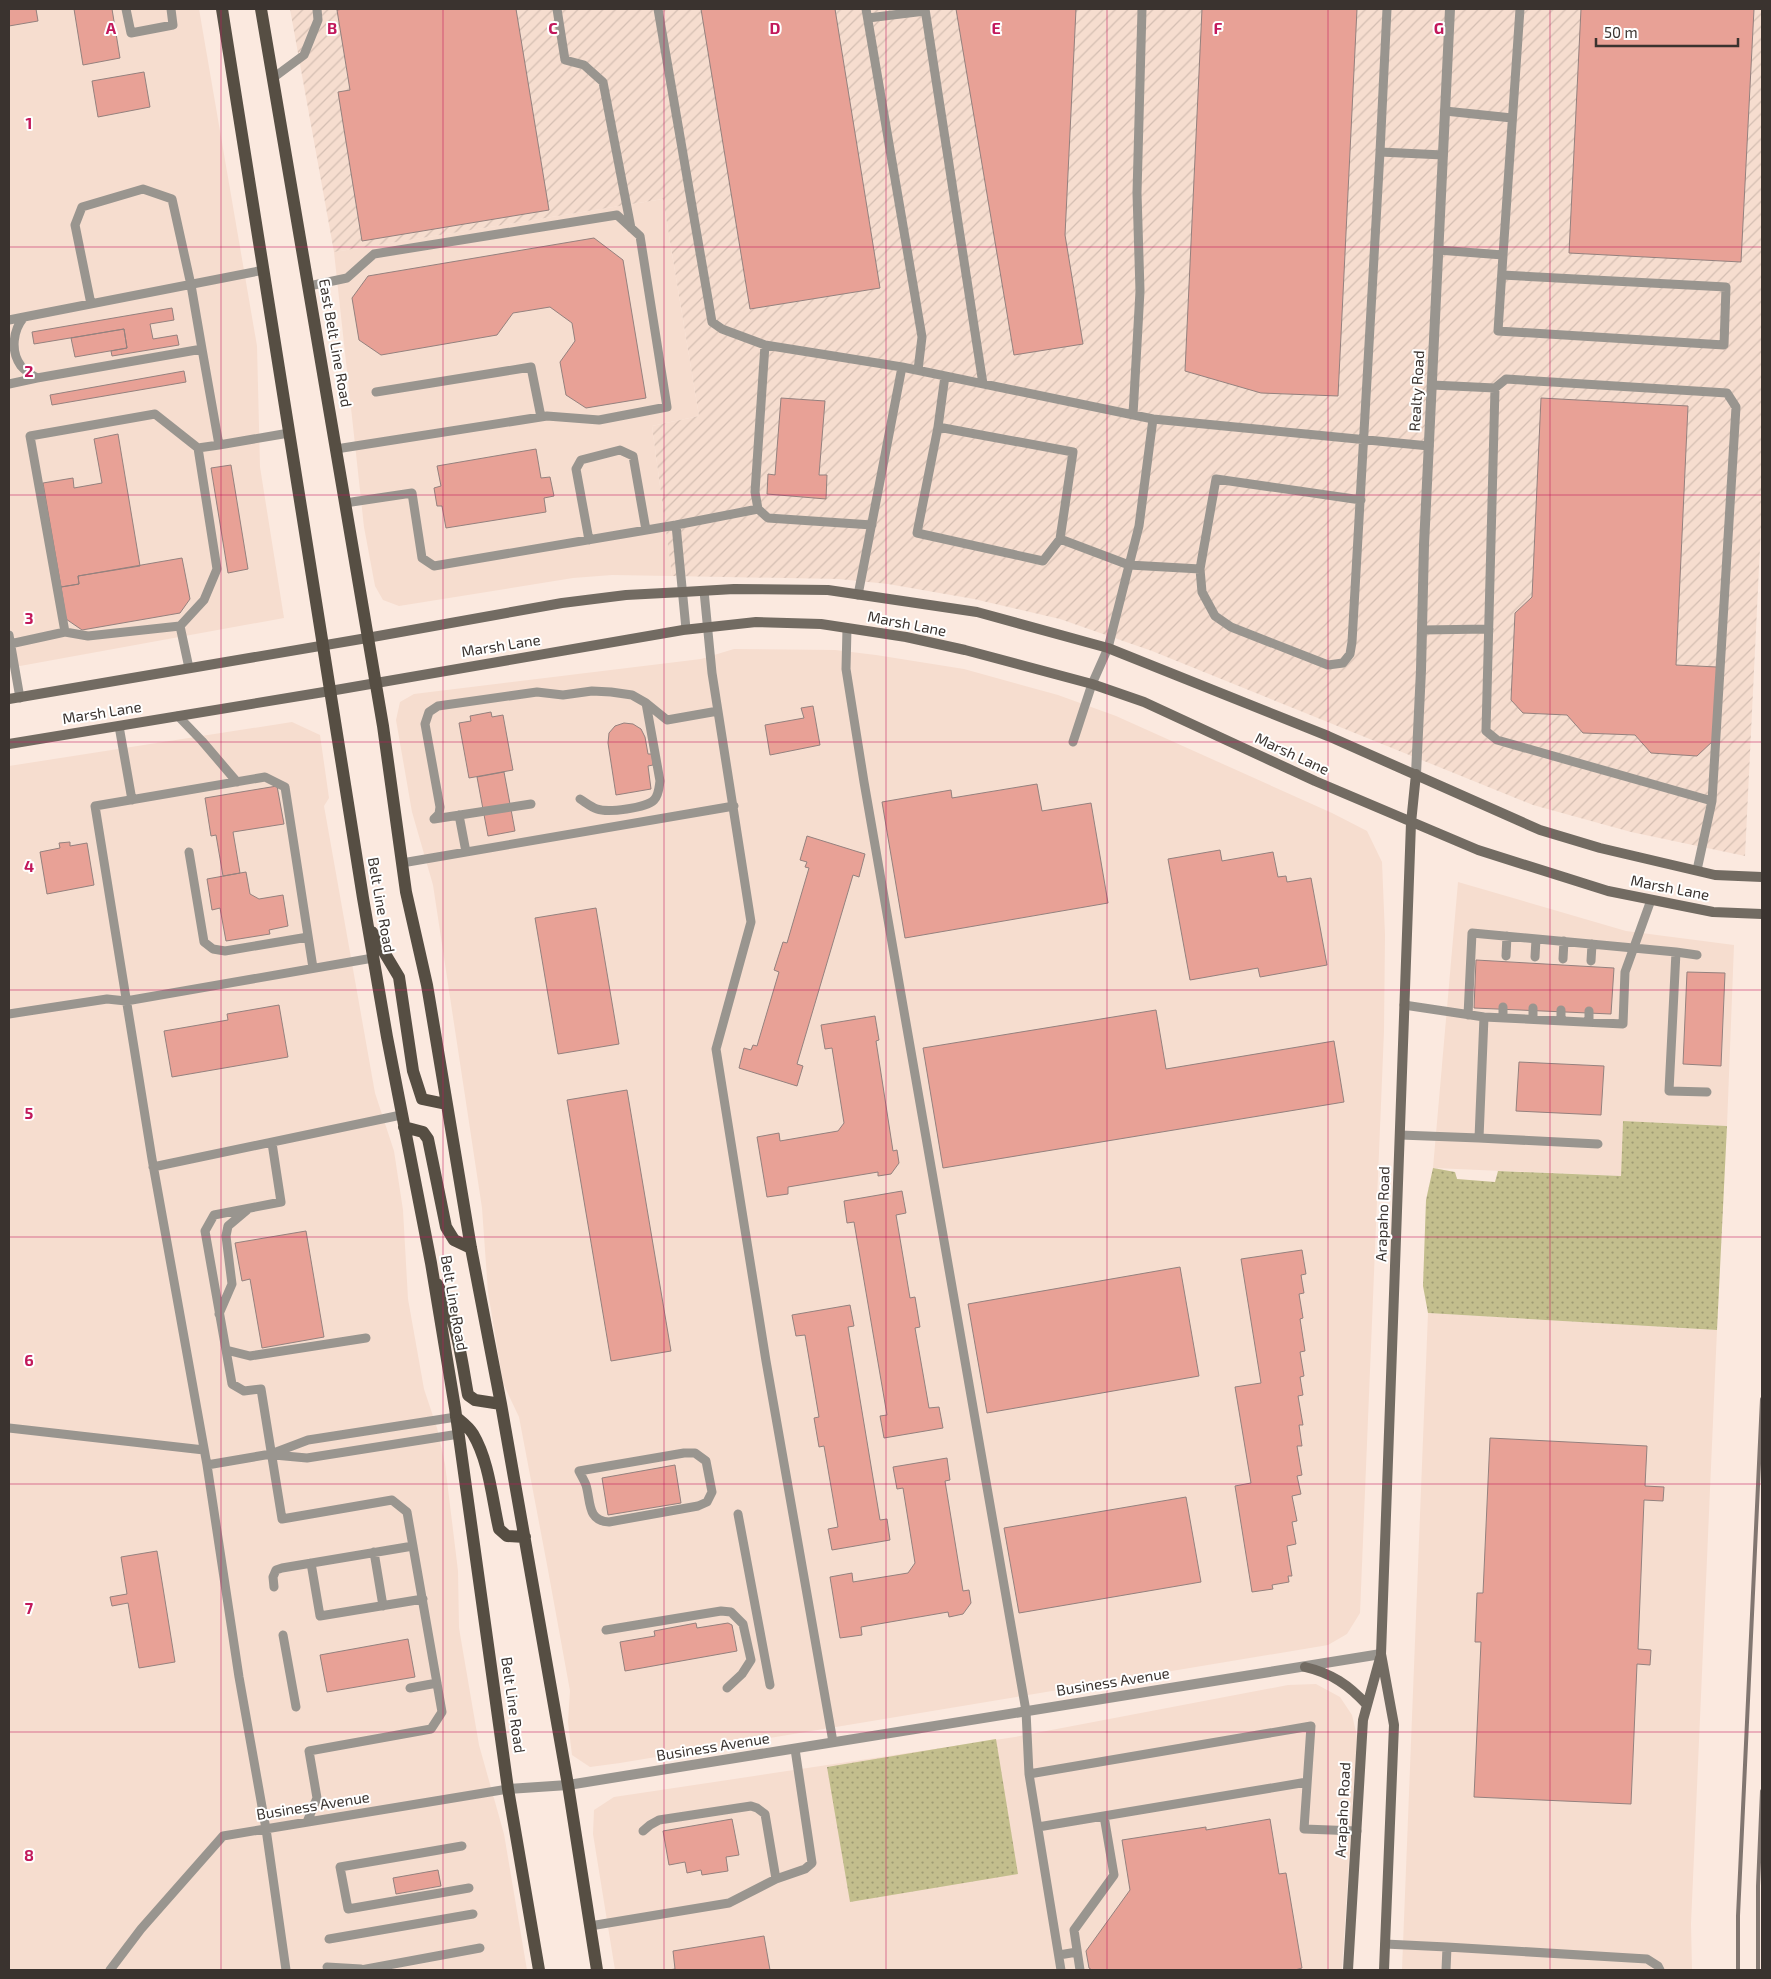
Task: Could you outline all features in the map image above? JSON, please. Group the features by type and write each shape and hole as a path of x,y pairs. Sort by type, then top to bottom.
{"main road":[{"path":"222,9 322,644"},
{"name":"East Belt Line Road","path":"261,9 375,682"},
{"name":"Marsh Lane","path":"9,699 562,603 626,594 828,590 977,612 1108,648 1328,736 1540,830 1600,848 1715,875 1762,877"},
{"name":"Marsh Lane","path":"9,744 330,691 686,629 756,622 821,624 906,637 956,648 1092,684 1144,702 1315,781 1478,850 1608,891 1713,912 1762,914"},
{"name":"Belt Line Road","path":"322,644 373,958 433,1278 459,1434 508,1789 539,1970"},
{"name":"Belt Line Road","path":"375,682 406,892 427,985 471,1248 502,1404 568,1785 596,1970"},
{"name":"Arapaho Road","path":"1384,1970 1394,1725 1381,1654 1411,822 1416,774"},
{"path":"367,923 398,977 413,1072 422,1099 446,1104"},
{"path":"403,1121 423,1132 428,1139 446,1227 454,1240 471,1248"},
{"path":"433,1278 447,1301 460,1350 468,1395 475,1400 502,1404"},
{"path":"456,1417 472,1432 479,1446 485,1464 499,1529 507,1536 525,1537"},
{"name":"Arapaho Road","path":"1348,1970 1363,1720 1381,1654"},
{"path":"1304,1667 1328,1673 1338,1679 1367,1705"}],"street":[{"name":"Realty Road","path":"1416,774 1429,446 1450,9"},
{"name":"Business Avenue","path":"508,1789 568,1785 1381,1654"}],"lane":[{"path":"126,9 131,33 173,25 171,9"},
{"path":"273,78 304,55 318,20 317,9"},
{"path":"557,9 565,60 584,65 603,82 631,228"},
{"path":"658,9 712,322 722,330 765,345 918,370 1153,419 1429,446"},
{"path":"866,9 922,337 918,370"},
{"path":"1133,415 1140,292 1137,193 1142,9"},
{"path":"1361,500 1216,479 1200,569 1202,592 1215,616 1231,627 1328,665 1343,663 1350,654 1361,500 1387,9"},
{"path":"1502,275 1726,286 1724,345 1498,331 1520,9"},
{"path":"868,18 925,10 983,384"},
{"path":"1445,111 1512,118"},
{"path":"1380,152 1443,155"},
{"path":"91,304 75,225 82,207 143,190 172,199 191,284 219,445"},
{"path":"309,286 348,278 374,254 617,215 640,236 667,407 599,420 547,416 336,449"},
{"path":"1438,250 1503,255"},
{"path":"9,320 264,270"},
{"path":"24,317 17,325 14,337 15,356 22,368 37,378"},
{"path":"765,345 755,492 758,510 768,518 872,525"},
{"path":"9,384 202,349"},
{"path":"376,392 531,367 540,417"},
{"path":"858,595 902,367"},
{"path":"938,427 1073,452 1060,539 1043,562 916,533 938,427 945,376"},
{"path":"1432,385 1496,388 1506,379 1727,393 1736,407 1712,801 1697,870"},
{"path":"1496,388 1486,731 1496,740 1712,801"},
{"path":"20,698 10,640 65,632 88,636 180,626 204,600 217,569 198,448 155,414 30,436 65,632"},
{"path":"1073,742 1092,684 1108,648 1139,526 1153,419"},
{"path":"198,448 289,433"},
{"path":"590,540 576,470 581,460 620,450 633,456 646,530"},
{"path":"345,503 412,492 422,558 434,566 758,510"},
{"path":"676,525 686,629"},
{"path":"1060,539 1129,565 1200,569"},
{"path":"704,591 712,673 751,922 716,1049 766,1361 833,1742"},
{"path":"180,626 189,668"},
{"path":"847,628 846,669 1026,1711 1030,1774 1061,1970"},
{"path":"1422,630 1489,629"},
{"path":"532,804 434,820 439,814 440,807 425,724 429,712 438,706 537,692 563,695 592,691 632,695 646,703 667,720 718,711"},
{"path":"580,799 598,810 617,810 643,806 654,800 659,790 660,781 646,703"},
{"path":"178,716 202,741 236,782"},
{"path":"119,726 132,800"},
{"path":"286,1970 266,1829 239,1677 207,1465 153,1167 95,806 265,776 285,787 313,968"},
{"path":"402,863 734,806"},
{"path":"460,815 466,852"},
{"path":"189,852 204,942 213,949 225,951 308,937"},
{"path":"1404,1005 1484,1017 1623,1024 1625,972 1651,900"},
{"path":"1468,1015 1472,933 1634,947 1697,955"},
{"path":"1506,956 1507,936"},
{"path":"1536,939 1536,957"},
{"path":"1564,941 1564,959"},
{"path":"1591,961 1592,944"},
{"path":"1676,952 1669,1090 1707,1092"},
{"path":"9,1014 107,1000 126,1001 373,958"},
{"path":"1503,1007 1503,1018"},
{"path":"1533,1008 1533,1019"},
{"path":"1560,1021 1561,1010"},
{"path":"1589,1011 1589,1022"},
{"path":"1479,1138 1484,1017"},
{"path":"153,1167 272,1143 403,1121"},
{"path":"1400,1136 1598,1144"},
{"path":"272,1143 281,1202 214,1215 204,1231 232,1384 244,1391 261,1389 282,1519 392,1500 407,1512 442,1712 430,1729 309,1751 317,1798 306,1822"},
{"path":"219,1315 232,1284 226,1236 228,1226 250,1208"},
{"path":"226,1350 250,1356 366,1338"},
{"path":"207,1465 271,1454 308,1440 456,1417"},
{"path":"9,1428 204,1450"},
{"path":"271,1454 307,1458 459,1434"},
{"path":"684,1453 695,1453 706,1461 712,1492 708,1502 698,1506 601,1522 593,1515 586,1484 579,1471 684,1453"},
{"path":"738,1514 770,1685"},
{"path":"274,1587 273,1577 276,1570 413,1546"},
{"path":"374,1552 383,1606"},
{"path":"311,1563 320,1616 423,1599"},
{"path":"606,1630 721,1610 731,1612 743,1624 751,1660 742,1674 727,1688"},
{"path":"283,1635 296,1707"},
{"path":"410,1688 437,1683"},
{"path":"1030,1774 1311,1726 1304,1829 1357,1831"},
{"path":"590,1926 729,1903 776,1879 805,1870 812,1862 795,1749"},
{"path":"1038,1827 1307,1782"},
{"name":"Business Avenue","path":"110,1970 141,1929 223,1836 508,1789"},
{"path":"644,1831 659,1820 751,1806 757,1808 765,1814 776,1879"},
{"path":"1080,1970 1074,1930 1114,1875 1104,1816"},
{"path":"462,1846 340,1867 348,1909 469,1888"},
{"path":"328,1939 473,1914"},
{"path":"1385,1944 1647,1959 1658,1966 1660,1970"},
{"path":"1446,1970 1447,1947"},
{"path":"327,1967 361,1970 480,1948"},
{"path":"1058,1955 1077,1952"}],"shaded area":[{"path":"9,9 199,9 257,346 260,467 284,618 9,668"},
{"path":"290,9 1762,9 1762,506 1745,856 1631,832 1533,805 1152,651 1060,619 974,599 888,584 839,579 672,576 652,426 699,416 663,199 334,252"},
{"path":"663,199 699,416 652,426 672,576 612,575 573,578 399,606 383,600 375,586 364,527 334,252"},
{"path":"734,649 835,650 876,655 964,669 1058,695 1116,716 1332,813 1367,831 1382,862 1385,935 1384,1031 1360,1613 1347,1634 1328,1645 620,1763 590,1767 572,1755 568,1722 570,1691 519,1417 503,1383 488,1292 482,1208 433,885 412,812 396,720 400,702 414,694 701,659"},
{"path":"292,722 320,735 329,798 324,806 375,1093 394,1151 403,1210 408,1299 424,1389 437,1428 445,1464 458,1571 459,1628 479,1745 504,1834 527,1970 9,1970 9,766"},
{"path":"1458,882 1626,931 1734,945 1727,1126 1623,1121 1621,1176 1433,1168"},
{"path":"1623,1121 1727,1126 1717,1330 1428,1313 1423,1286 1426,1200 1433,1168 1455,1172 1457,1179 1495,1182 1498,1171 1621,1176"},
{"path":"1428,1313 1717,1330 1691,1924 1692,1970 1402,1970"},
{"path":"1316,1684 1340,1697 1352,1715 1357,1736 1342,1970 615,1970 593,1834 594,1810 614,1797 1015,1737 1288,1685"},
{"path":"996,1739 1018,1874 850,1902 827,1767"}],"building":[{"path":"9,9 36,9 38,21 9,26"},
{"path":"74,9 112,9 120,58 83,65"},
{"path":"516,9 549,210 362,241 338,92 350,90 337,10"},
{"path":"701,9 835,9 880,288 750,309"},
{"path":"956,9 1076,9 1065,235 1083,344 1014,355"},
{"path":"1202,9 1357,9 1338,396 1261,393 1185,371"},
{"path":"1581,9 1754,9 1741,262 1569,253"},
{"path":"144,72 150,107 98,117 92,81"},
{"path":"594,238 623,260 646,398 586,408 566,395 560,362 575,341 572,323 550,307 513,313 497,335 381,355 359,340 352,298 368,276"},
{"path":"172,308 174,320 150,324 153,339 177,335 179,345 112,356 111,351 127,348 124,329 34,344 32,332"},
{"path":"124,329 127,348 75,357 71,338"},
{"path":"184,371 186,382 52,405 50,395"},
{"path":"781,398 825,401 819,475 827,475 826,499 767,494 768,474 775,475"},
{"path":"1541,398 1688,406 1676,665 1717,667 1714,740 1697,756 1651,753 1635,735 1583,733 1567,715 1523,713 1511,700 1515,613 1532,597"},
{"path":"118,434 140,566 78,576 79,584 61,587 43,483 73,478 74,488 102,483 94,439"},
{"path":"536,449 541,478 550,477 554,496 544,498 546,512 446,528 442,506 437,506 434,488 441,486 437,466"},
{"path":"231,465 248,569 228,573 211,468"},
{"path":"182,558 190,599 180,613 82,630 66,619 61,587 79,584 78,576"},
{"path":"813,706 820,745 770,755 765,725 804,718 801,708"},
{"path":"491,712 492,717 503,715 513,770 469,778 459,723 471,721 470,716"},
{"path":"624,723 633,724 641,729 645,737 648,754 652,754 653,765 648,766 651,789 616,795 608,743 609,733 615,726"},
{"path":"504,772 515,831 488,836 477,777"},
{"path":"1037,784 1042,811 1091,803 1108,903 905,938 882,802 951,790 952,798"},
{"path":"277,786 284,824 233,832 240,873 223,876 216,835 211,836 205,798"},
{"path":"807,836 865,854 859,877 853,875 797,1064 803,1066 797,1086 739,1068 744,1048 751,1050 753,1045 757,1046 779,972 774,970 783,942 787,943 809,868 805,867 807,862 800,860"},
{"path":"70,842 70,846 87,843 94,885 47,894 40,852 60,848 59,843"},
{"path":"1220,850 1222,861 1273,852 1278,877 1286,876 1287,882 1311,878 1327,965 1260,977 1258,968 1190,980 1168,859"},
{"path":"246,872 250,894 259,899 283,895 288,926 269,930 270,934 226,941 220,908 212,910 207,879"},
{"path":"596,908 619,1044 558,1054 535,918"},
{"path":"1476,960 1614,968 1611,1014 1474,1008"},
{"path":"1687,972 1725,973 1721,1066 1683,1064"},
{"path":"279,1005 288,1057 172,1077 164,1031 228,1020 227,1014"},
{"path":"1156,1010 1166,1069 1334,1041 1344,1102 943,1168 923,1048"},
{"path":"875,1016 879,1040 876,1041 893,1151 897,1150 899,1163 891,1174 878,1176 878,1172 788,1187 788,1194 767,1197 757,1137 779,1133 780,1141 838,1131 844,1123 832,1048 825,1049 821,1025"},
{"path":"1519,1062 1604,1066 1601,1115 1516,1111"},
{"path":"627,1090 671,1351 611,1361 567,1100"},
{"path":"902,1191 906,1213 896,1215 910,1298 915,1297 920,1327 915,1328 929,1408 939,1407 943,1428 884,1438 880,1416 887,1415 854,1222 847,1223 844,1201"},
{"path":"306,1231 324,1337 262,1348 250,1279 242,1281 235,1243"},
{"path":"1302,1250 1306,1274 1301,1275 1304,1293 1299,1294 1303,1318 1300,1319 1305,1351 1300,1352 1304,1376 1300,1377 1303,1395 1298,1396 1303,1425 1299,1425 1302,1446 1297,1446 1302,1475 1297,1476 1301,1494 1292,1496 1297,1521 1292,1522 1296,1544 1287,1546 1292,1576 1288,1576 1289,1582 1272,1585 1273,1589 1252,1592 1235,1486 1251,1483 1235,1387 1261,1383 1241,1259"},
{"path":"1180,1267 1199,1376 987,1413 968,1304"},
{"path":"850,1305 854,1326 848,1327 880,1520 887,1519 890,1540 832,1550 828,1529 838,1527 824,1446 819,1447 814,1418 819,1417 805,1335 796,1336 792,1315"},
{"path":"1490,1438 1647,1446 1645,1486 1664,1487 1663,1501 1644,1500 1638,1649 1651,1650 1650,1665 1637,1664 1631,1804 1474,1797 1481,1642 1475,1642 1477,1593 1483,1593"},
{"path":"947,1458 950,1480 945,1481 963,1591 969,1590 971,1603 963,1614 949,1617 948,1612 861,1627 862,1635 840,1638 830,1577 852,1573 853,1582 908,1573 915,1563 903,1488 897,1489 893,1467"},
{"path":"675,1465 681,1503 608,1515 602,1478"},
{"path":"1186,1497 1201,1582 1019,1613 1004,1528"},
{"path":"157,1551 175,1662 139,1668 128,1603 112,1606 110,1597 127,1594 121,1557"},
{"path":"696,1623 697,1628 728,1623 732,1625 737,1651 625,1671 620,1642 655,1636 654,1631"},
{"path":"408,1639 415,1677 327,1692 320,1655"},
{"path":"732,1819 739,1855 726,1857 728,1871 702,1875 701,1870 687,1873 685,1862 669,1865 663,1831"},
{"path":"1270,1819 1279,1874 1286,1873 1302,1968 1295,1970 1092,1970 1089,1968 1086,1951 1130,1890 1122,1840 1206,1827 1206,1830"},
{"path":"438,1870 441,1886 396,1894 393,1878"},
{"path":"764,1936 770,1970 669,1970 675,1969 673,1951"}],"railway":[{"path":"1738,1970 1738,1916 1762,1399"},
{"path":"1758,1970 1758,1886 1762,1791"}]}
